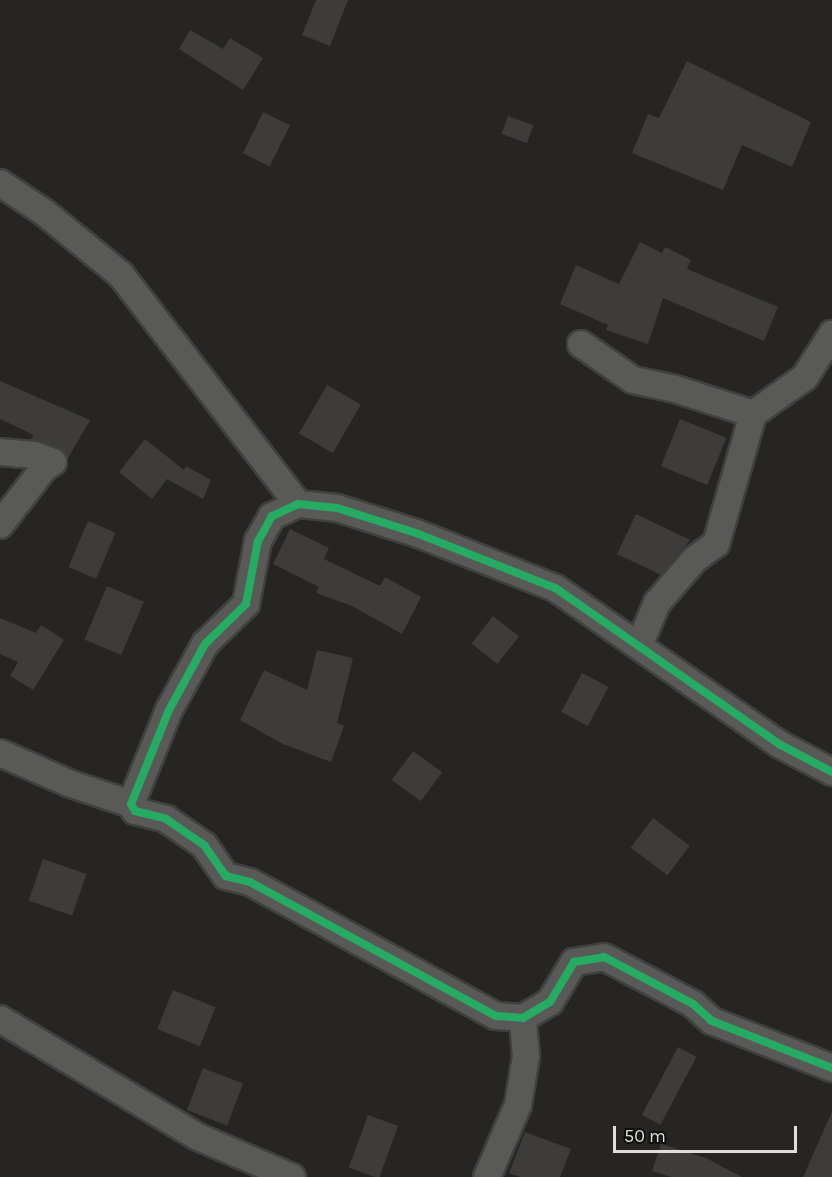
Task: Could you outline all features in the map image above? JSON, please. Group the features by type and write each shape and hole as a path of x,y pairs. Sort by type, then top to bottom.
{"street":[{"path":"0,183 45,213 121,275 298,504"},
{"path":"639,646 657,603 695,559 716,544 753,414 805,378 832,334"},
{"path":"582,344 633,381 672,388 753,414"},
{"path":"0,452 34,455 53,462 44,468 0,525"},
{"path":"131,804 169,710 205,644 246,604 258,541 272,516 298,504 337,508 417,533 555,588 779,744 832,772"},
{"path":"0,753 71,784 131,804 135,811 166,819 204,845 226,876 250,882 496,1016 523,1018 550,1002 574,962 604,957 693,1004 712,1021 832,1068"},
{"path":"487,1177 518,1105 526,1056 523,1018"},
{"path":"0,1019 198,1137 292,1177"}],"building":[{"path":"316,0 348,0 330,46 302,35"},
{"path":"190,30 223,49 230,38 263,58 243,90 179,49"},
{"path":"687,61 811,122 792,167 742,145 723,190 632,153 648,114 659,118"},
{"path":"263,112 290,125 270,166 243,153"},
{"path":"508,116 533,125 527,143 502,134"},
{"path":"640,242 662,253 665,247 691,260 687,269 778,307 764,341 663,298 648,344 606,330 608,325 560,304 576,265 619,284"},
{"path":"0,381 90,420 68,458 59,448 30,440 34,435 0,419"},
{"path":"327,385 361,404 333,453 299,433"},
{"path":"680,419 726,438 707,485 661,466"},
{"path":"145,439 184,470 186,466 211,480 203,499 167,479 152,499 119,472"},
{"path":"636,514 690,540 661,575 617,554"},
{"path":"88,521 116,533 96,579 68,567"},
{"path":"290,529 329,548 324,559 380,586 385,577 421,597 402,634 352,606 316,593 319,587 273,564"},
{"path":"107,586 144,602 121,655 84,639"},
{"path":"493,616 519,636 497,664 471,644"},
{"path":"0,618 36,633 41,625 64,640 33,690 10,676 18,662 0,654"},
{"path":"317,650 353,658 337,723 344,726 331,762 283,744 240,720 264,670 307,690"},
{"path":"582,673 608,687 588,726 561,712"},
{"path":"413,751 442,772 421,801 392,780"},
{"path":"653,818 690,846 667,875 631,848"},
{"path":"43,859 86,874 72,916 29,901"},
{"path":"173,990 216,1007 200,1046 157,1029"},
{"path":"678,1047 697,1057 660,1125 642,1115"},
{"path":"203,1068 243,1083 227,1125 187,1110"},
{"path":"832,1112 832,1177 803,1177"},
{"path":"368,1115 398,1126 379,1177 349,1168"},
{"path":"525,1132 571,1149 560,1177 520,1177 509,1173"},
{"path":"661,1144 706,1158 742,1177 671,1177 652,1171"}],"cycle path":[{"path":"832,772 779,744 555,588 416,533 337,508 298,504 272,516 258,541 246,604 205,644 169,710 131,804 135,811 166,819 204,845 226,876 250,882 496,1016 523,1018 550,1002 574,962 604,957 693,1004 712,1021 832,1068"}]}
